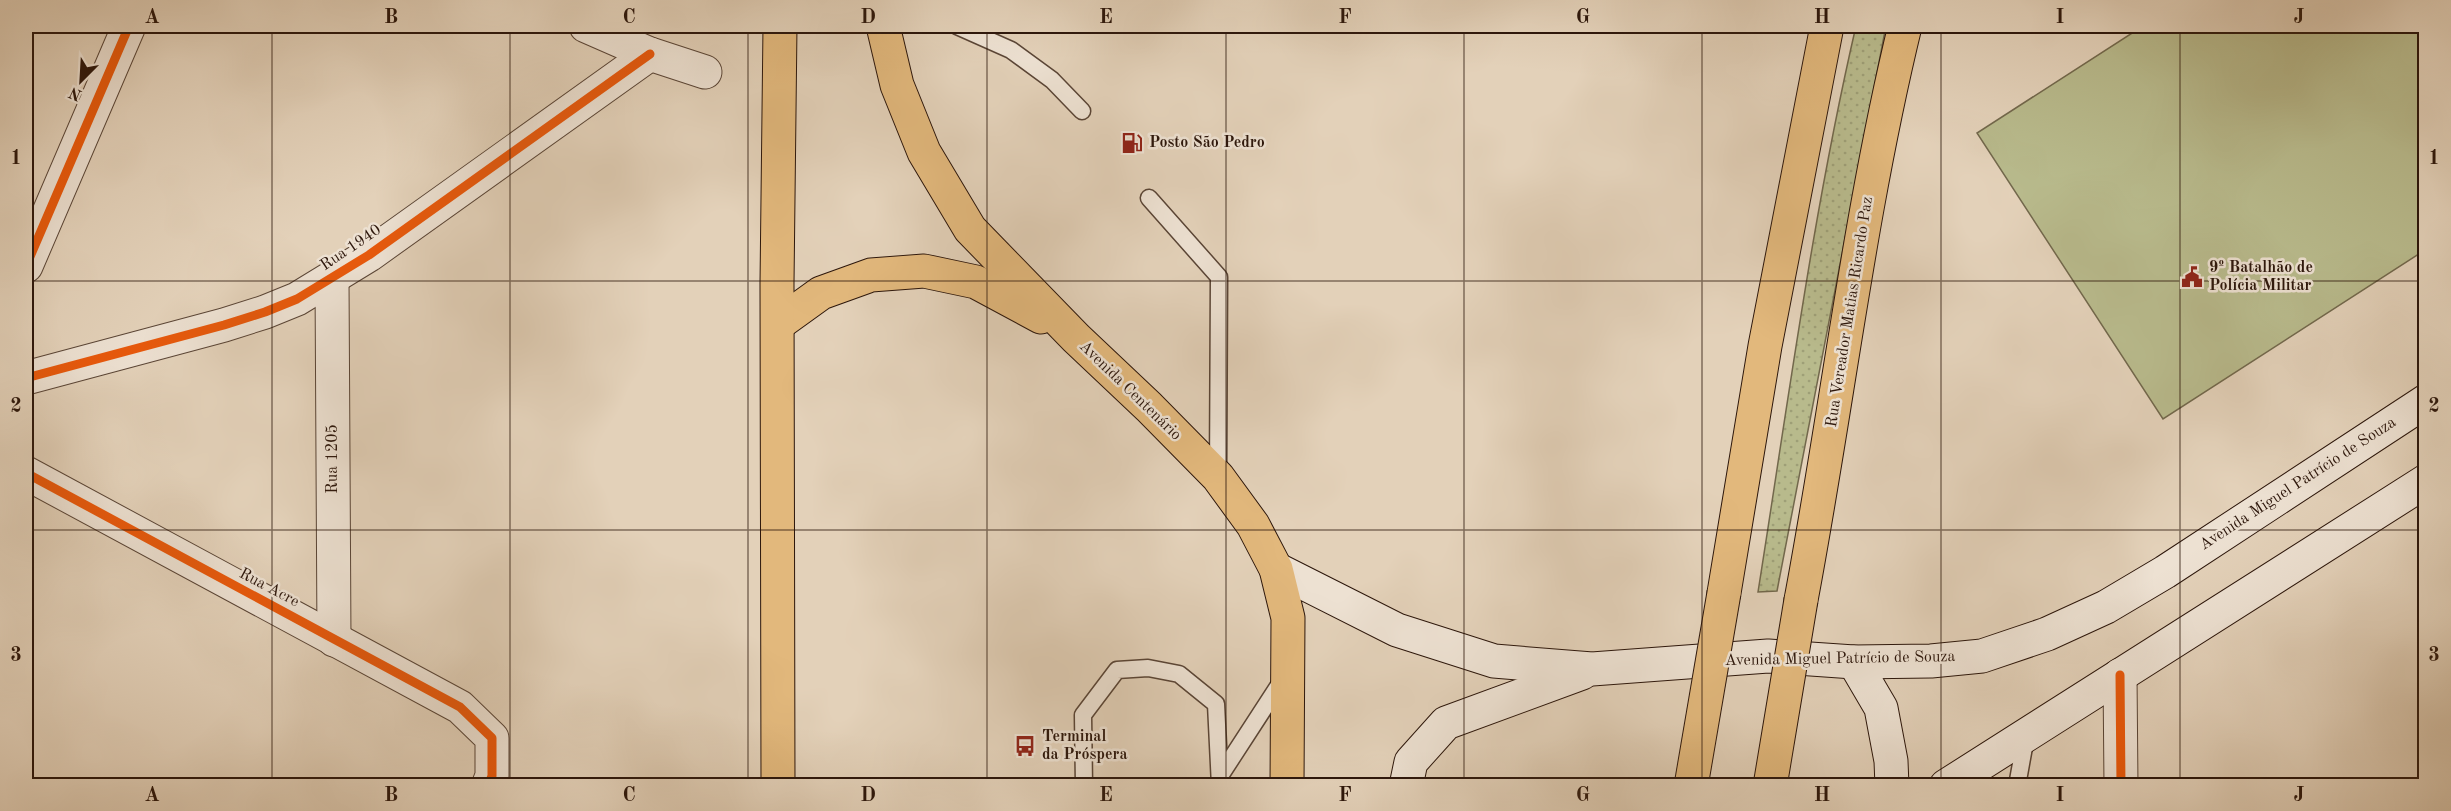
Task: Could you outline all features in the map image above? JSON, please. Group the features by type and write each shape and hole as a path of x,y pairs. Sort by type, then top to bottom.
{"main road":[{"path":"26,266 129,26"},
{"path":"586,26 650,54 705,72"},
{"path":"778,786 780,26"},
{"name":"Avenida Centenário","path":"883,26 897,85 924,152 970,229 1076,338 1218,477 1253,525 1276,569 1288,618 1287,786"},
{"path":"1691,786 1765,346 1827,26"},
{"name":"Rua Vereador Matias Ricardo Paz","path":"1770,786 1843,361 1864,216 1905,26"},
{"name":"Rua 1940","path":"26,378 266,312 297,299 332,279 650,54"},
{"path":"778,324 821,293 861,278 871,275 924,271 976,282 1023,306 1076,338"},
{"name":"Rua 1205","path":"332,279 334,640"},
{"name":"Avenida Miguel Patrício de Souza","path":"1276,569 1397,630 1494,661 1593,669 1768,656 1854,662 1931,661 1982,656 2047,634 2106,607 2165,572 2426,401"},
{"name":"Rua Acre","path":"26,473 460,707 492,738 492,776 488,786"},
{"path":"1946,786 2120,675 2410,503 2426,481"},
{"path":"1854,662 1881,708 1891,761 1893,786"},
{"path":"1406,786 1411,762 1446,723 1593,669"},
{"path":"2120,675 2121,786"}],"lane":[{"path":"957,26 1011,50 1052,80 1082,111"},
{"path":"1149,198 1218,277 1218,477"},
{"path":"1084,786 1083,715 1117,670 1148,668 1179,674 1216,704 1223,783"},
{"path":"1223,783 1288,672"},
{"path":"2017,786 2026,735"}],"green space":[{"path":"1856,26 1886,26 1777,591 1758,592 1814,237"},
{"path":"2143,26 2425,26 2425,250 2163,419 1977,133"}],"cycle path":[{"path":"26,266 129,26"},
{"path":"26,378 224,325 297,299 369,255 650,54"},
{"path":"26,473 460,707 492,738 492,776 488,786"},
{"path":"2120,675 2121,786"}],"place":[{"name":"Posto São Pedro","path":"1132,143"},
{"name":"9º Batalhão de Polícia Militar","path":"2192,277"},
{"name":"Terminal da Próspera","path":"1025,746"}]}
